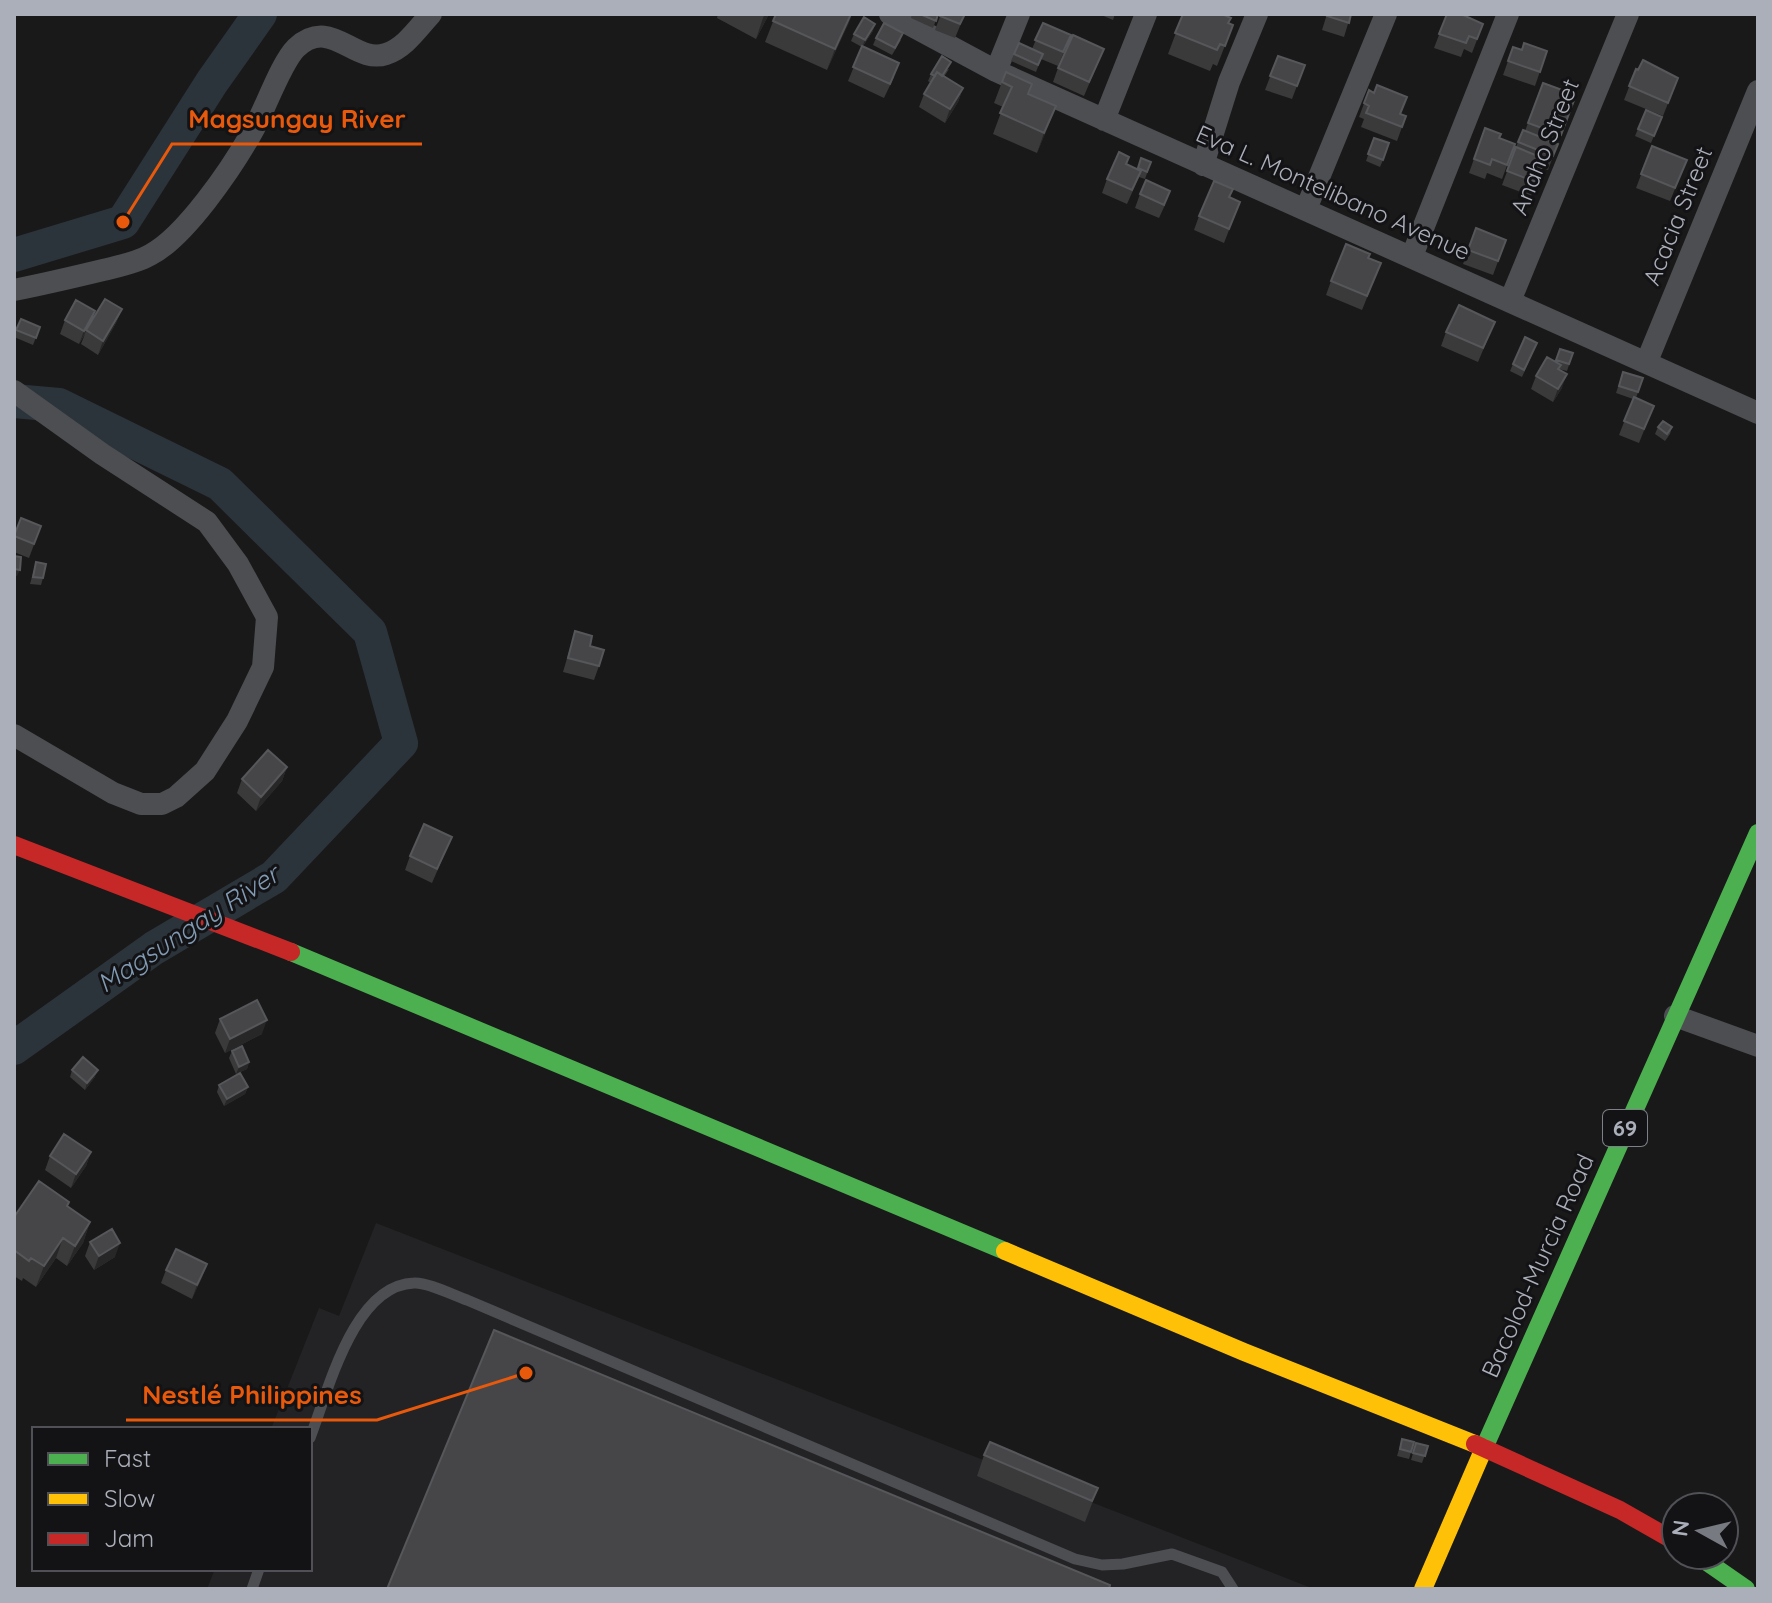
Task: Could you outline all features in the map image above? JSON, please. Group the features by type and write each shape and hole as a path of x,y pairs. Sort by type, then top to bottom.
{"main road":[{"name":"Bacolod-Murcia Road","path":"1423,1589 1758,833"},
{"path":"14,845 354,977 1230,1346 1484,1448 1620,1510 1660,1533"},
{"path":"1720,1571 1746,1589"}],"street":[{"path":"14,290 130,263 151,255 172,239 206,201 252,133 294,49 307,40 322,36 335,38 374,56 384,56 403,45 431,14"},
{"path":"996,71 1019,14"},
{"path":"1104,120 1146,14"},
{"path":"1203,165 1229,82 1257,14"},
{"path":"1306,209 1386,14"},
{"path":"1412,256 1508,14"},
{"name":"Anaho Street","path":"1510,301 1628,14"},
{"name":"Eva L. Montelibano Avenue","path":"894,15 996,71 1758,413"},
{"name":"Acacia Street","path":"1647,361 1758,91"},
{"path":"14,391 102,454 207,522 238,564 267,617 263,667 237,721 205,771 176,797 162,804 141,804 113,793 14,735"},
{"path":"1675,1016 1758,1046"}],"lane":[{"path":"312,1433 351,1332 374,1300 393,1288 416,1282 467,1300 1075,1559 1102,1565 1123,1564 1172,1554 1222,1572 1233,1589"}],"shaded area":[{"path":"376,1223 1314,1589 207,1589 214,1571 312,1571 312,1427 272,1427 319,1308 339,1316"}],"building":[{"path":"776,14 851,14 835,49 773,21"},
{"path":"920,14 938,14 936,21"},
{"path":"941,14 965,14 960,24"},
{"path":"1183,14 1222,14 1231,18 1228,23 1233,25 1225,46 1220,44 1217,50 1175,33"},
{"path":"1328,14 1351,14 1349,23"},
{"path":"1447,14 1461,14 1483,24 1477,39 1469,36 1466,43 1439,34"},
{"path":"864,17 875,24 865,40 854,34"},
{"path":"884,23 903,33 895,48 876,38"},
{"path":"1043,23 1071,35 1063,52 1035,40"},
{"path":"1073,35 1104,49 1089,82 1058,68"},
{"path":"1019,43 1043,54 1038,65 1014,54"},
{"path":"1524,43 1547,51 1540,72 1508,61 1513,47 1522,50"},
{"path":"862,46 899,63 890,84 853,67"},
{"path":"942,56 951,62 942,76 937,72 935,76 931,74"},
{"path":"1278,56 1305,65 1297,86 1270,76"},
{"path":"1643,60 1678,78 1668,103 1629,86"},
{"path":"937,72 963,88 950,109 924,94"},
{"path":"1006,72 1032,84 1028,94 1056,106 1044,133 1000,113 1012,87 1002,82"},
{"path":"1543,83 1576,95 1561,135 1528,123"},
{"path":"1377,85 1407,97 1400,114 1406,116 1402,127 1366,113 1369,106 1364,103 1369,90 1374,93"},
{"path":"1646,110 1662,117 1654,136 1638,129"},
{"path":"1485,128 1515,144 1507,165 1492,159 1490,165 1474,159"},
{"path":"1523,130 1558,144 1553,156 1518,142"},
{"path":"1374,138 1389,143 1383,160 1368,154"},
{"path":"1652,146 1687,160 1675,188 1641,174"},
{"path":"1516,147 1545,159 1536,182 1507,171"},
{"path":"1119,152 1129,157 1126,164 1141,171 1132,190 1107,179"},
{"path":"1141,158 1151,162 1147,172 1138,168"},
{"path":"1146,180 1170,191 1164,205 1140,194"},
{"path":"1214,181 1233,189 1229,197 1240,202 1229,229 1199,216"},
{"path":"1476,228 1506,240 1498,261 1468,250"},
{"path":"1346,244 1370,254 1368,258 1381,263 1367,296 1331,281"},
{"path":"105,299 122,309 103,341 86,330"},
{"path":"76,300 95,311 84,331 65,320"},
{"path":"1459,305 1495,322 1483,348 1446,332"},
{"path":"21,319 40,327 36,338 16,330"},
{"path":"1525,337 1537,343 1524,370 1513,364"},
{"path":"1560,349 1573,353 1569,364 1556,360"},
{"path":"1547,357 1561,365 1558,369 1567,374 1558,389 1536,376"},
{"path":"1623,372 1643,378 1638,392 1619,386"},
{"path":"1634,397 1654,406 1644,429 1624,421"},
{"path":"1663,421 1672,427 1667,434 1658,427"},
{"path":"21,518 41,526 34,544 14,536"},
{"path":"14,556 21,557 20,570 14,569"},
{"path":"36,562 46,564 43,578 33,577"},
{"path":"575,631 592,636 590,646 604,650 599,666 568,658"},
{"path":"268,750 287,767 261,797 242,779"},
{"path":"424,824 452,837 437,869 410,856"},
{"path":"257,1000 267,1020 230,1039 220,1019"},
{"path":"242,1046 249,1062 239,1067 232,1051"},
{"path":"83,1057 98,1070 87,1083 72,1070"},
{"path":"240,1073 248,1087 227,1099 219,1085"},
{"path":"64,1134 91,1152 76,1174 50,1156"},
{"path":"39,1181 69,1202 67,1206 90,1222 75,1246 63,1238 44,1266 31,1258 29,1261 14,1250 14,1217"},
{"path":"112,1229 120,1243 99,1256 90,1242"},
{"path":"176,1249 207,1264 197,1285 166,1270"},
{"path":"494,1330 1110,1585 1109,1589 387,1589"},
{"path":"1402,1439 1414,1442 1411,1452 1400,1449"},
{"path":"990,1442 1098,1488 1092,1501 984,1455"},
{"path":"1416,1443 1428,1446 1425,1456 1413,1453"}],"waterway":[{"name":"Magsungay River","path":"14,255 123,222 212,82 260,14"},
{"name":"Magsungay River","path":"14,401 59,405 220,484 370,632 401,743 274,877 154,948 14,1048"}],"traffic: fast":[{"path":"1484,1448 1758,833"},
{"path":"291,952 1005,1251"},
{"path":"1720,1571 1746,1589"}],"traffic: slow":[{"path":"1005,1251 1244,1352 1475,1444"},
{"path":"1423,1589 1484,1448"}],"traffic: jam":[{"path":"14,845 291,952"},
{"path":"1475,1444 1620,1510 1660,1533"}],"place":[{"name":"Magsungay River","path":"123,222"},
{"name":"Nestlé Philippines","path":"526,1373"}]}
